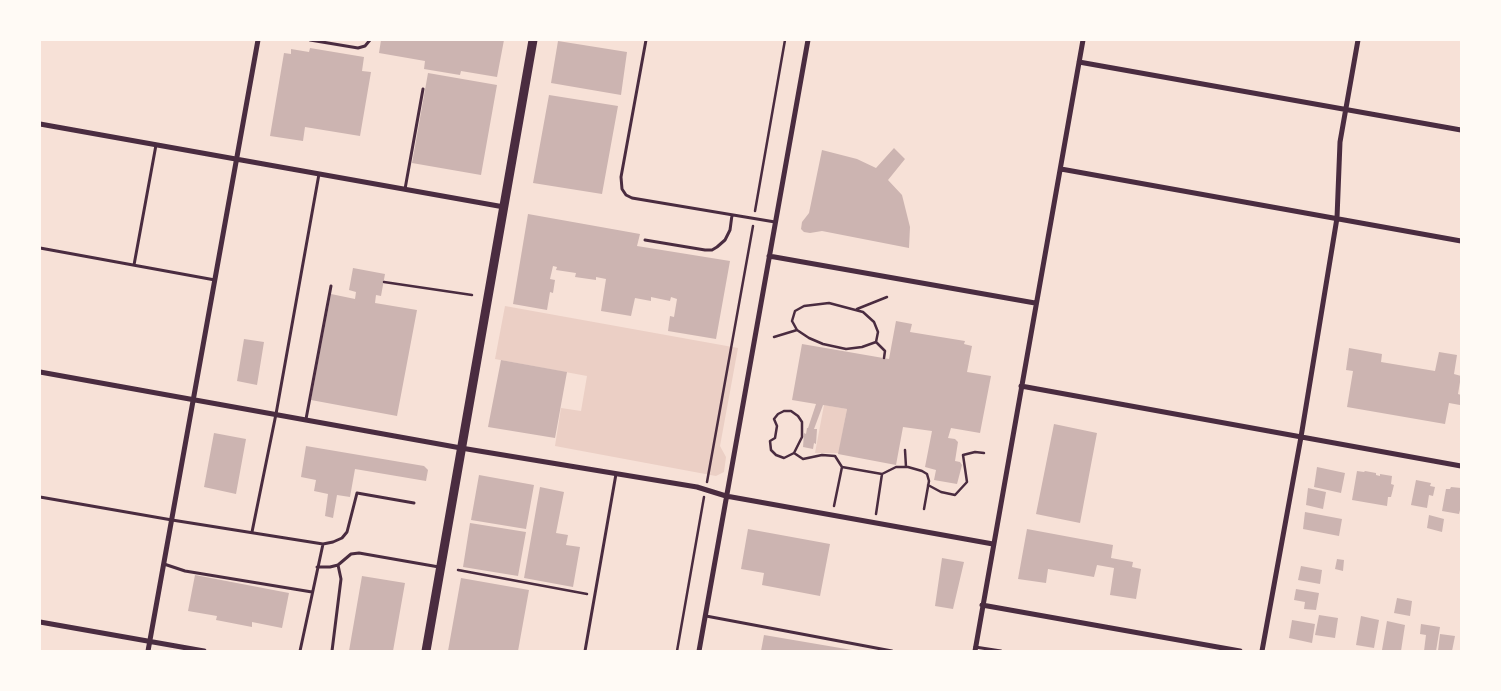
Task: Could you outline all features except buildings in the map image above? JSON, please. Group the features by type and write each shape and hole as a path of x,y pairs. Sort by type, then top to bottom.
{"main road":[{"path":"426,651 533,40"}],"street":[{"path":"148,651 258,40"},
{"path":"699,651 808,40"},
{"path":"975,649 1083,40"},
{"path":"1262,651 1301,437 1337,218 1340,142 1358,40"},
{"path":"1079,62 1461,130"},
{"path":"40,124 504,207"},
{"path":"1061,169 1461,240"},
{"path":"769,256 1035,304"},
{"path":"40,372 461,448 706,489 726,496 993,544"},
{"path":"1021,386 1461,466"},
{"path":"982,605 1240,651"},
{"path":"40,622 204,651"}],"lane":[{"path":"310,40 358,48 365,46 370,40"},
{"path":"646,40 621,177 622,188 626,195 632,198 775,222"},
{"path":"405,189 423,89"},
{"path":"134,265 156,145"},
{"path":"252,532 276,414 319,174"},
{"path":"645,240 712,250 725,240 730,230 732,215"},
{"path":"40,248 215,280"},
{"path":"306,419 331,286"},
{"path":"585,651 616,474"},
{"path":"40,497 323,544 342,538 347,532 357,493 414,503"},
{"path":"300,651 323,544"},
{"path":"317,567 338,565 351,554 359,553 441,567"},
{"path":"164,564 185,571 312,592"},
{"path":"332,651 341,579 338,565"},
{"path":"705,616 892,651"},
{"path":"975,649 1001,651"}],"path":[{"path":"677,651 786,40"},
{"path":"384,282 472,295"},
{"path":"856,309 887,297"},
{"path":"829,303 856,309 863,312 874,322 878,332 876,342 862,347 846,348 823,344 808,338 798,330 792,321 795,311 804,306 829,303"},
{"path":"774,338 798,330"},
{"path":"876,342 886,351 884,358"},
{"path":"784,411 792,411 802,422 802,437 794,453 784,458 776,455 771,450 770,441 775,438 777,426 774,419 784,411"},
{"path":"905,450 906,467"},
{"path":"928,486 941,492 955,495 967,482 963,455 975,452 984,453"},
{"path":"794,453 803,459 822,455 835,456 842,466 882,474 896,467 906,467 922,471 927,474 928,486 924,509"},
{"path":"832,516 842,466"},
{"path":"874,523 882,474"},
{"path":"458,570 594,595"}],"shaded area":[{"path":"505,306 738,348 720,446 726,457 724,472 716,476 555,446 561,408 581,411 587,376 495,359"},
{"path":"824,405 847,409 839,453 815,453"}]}
